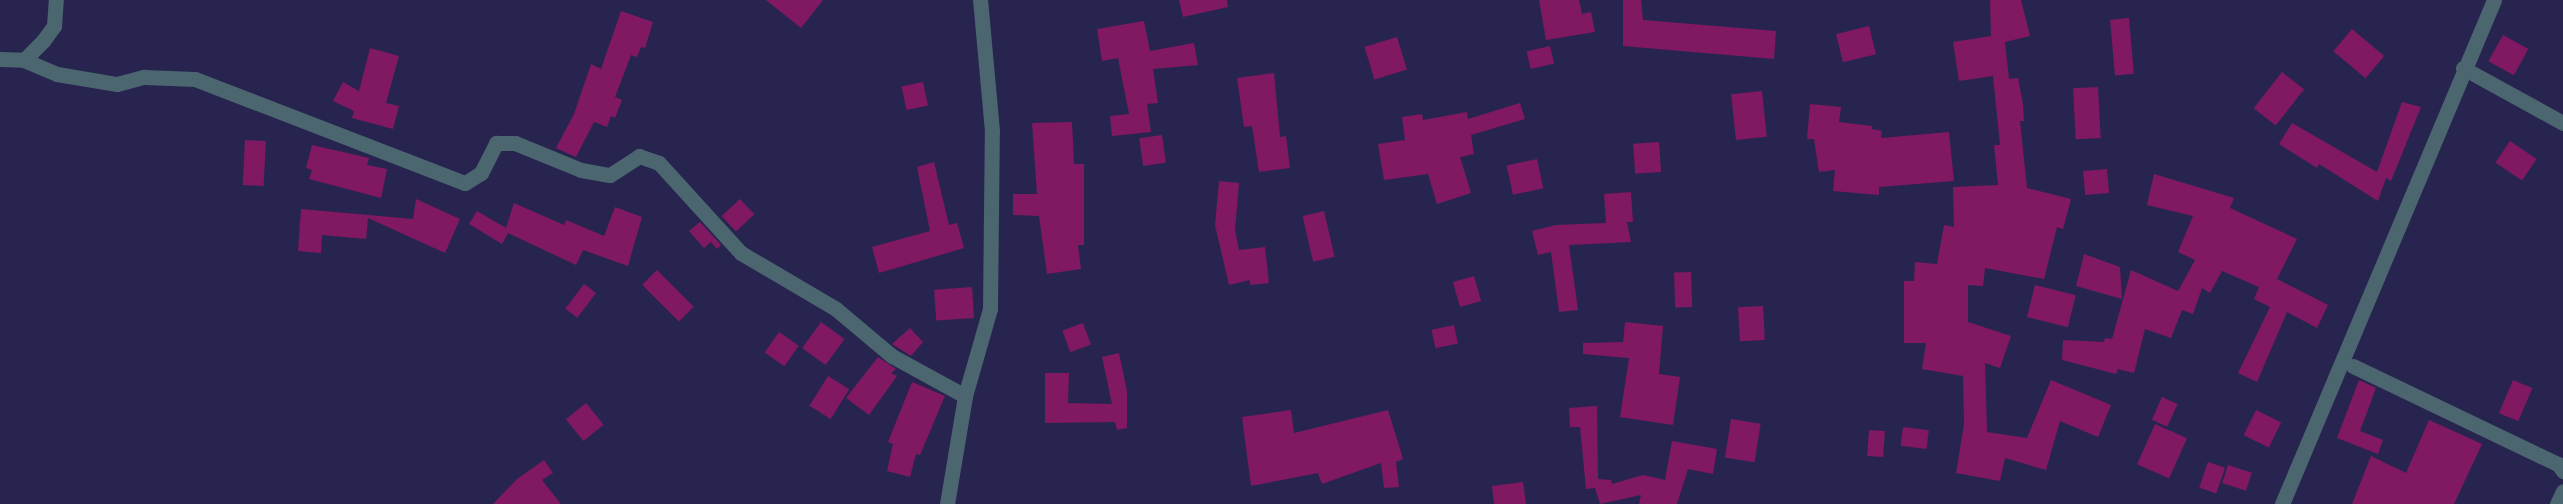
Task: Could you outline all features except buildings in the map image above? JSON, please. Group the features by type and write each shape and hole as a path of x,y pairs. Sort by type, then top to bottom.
{"street":[{"path":"24,60 54,26 56,0"},
{"path":"946,504 965,396 990,309 992,131 980,0"},
{"path":"2282,504 2463,68 2494,0"},
{"path":"0,59 24,60 57,74 117,84 144,77 195,79 465,183 481,173 496,143 515,143 581,170 610,175 639,156 659,163 741,252 836,309 892,356 965,396"},
{"path":"2463,68 2563,123"},
{"path":"2353,366 2558,464 2563,471"},
{"path":"2557,504 2563,491"}]}
